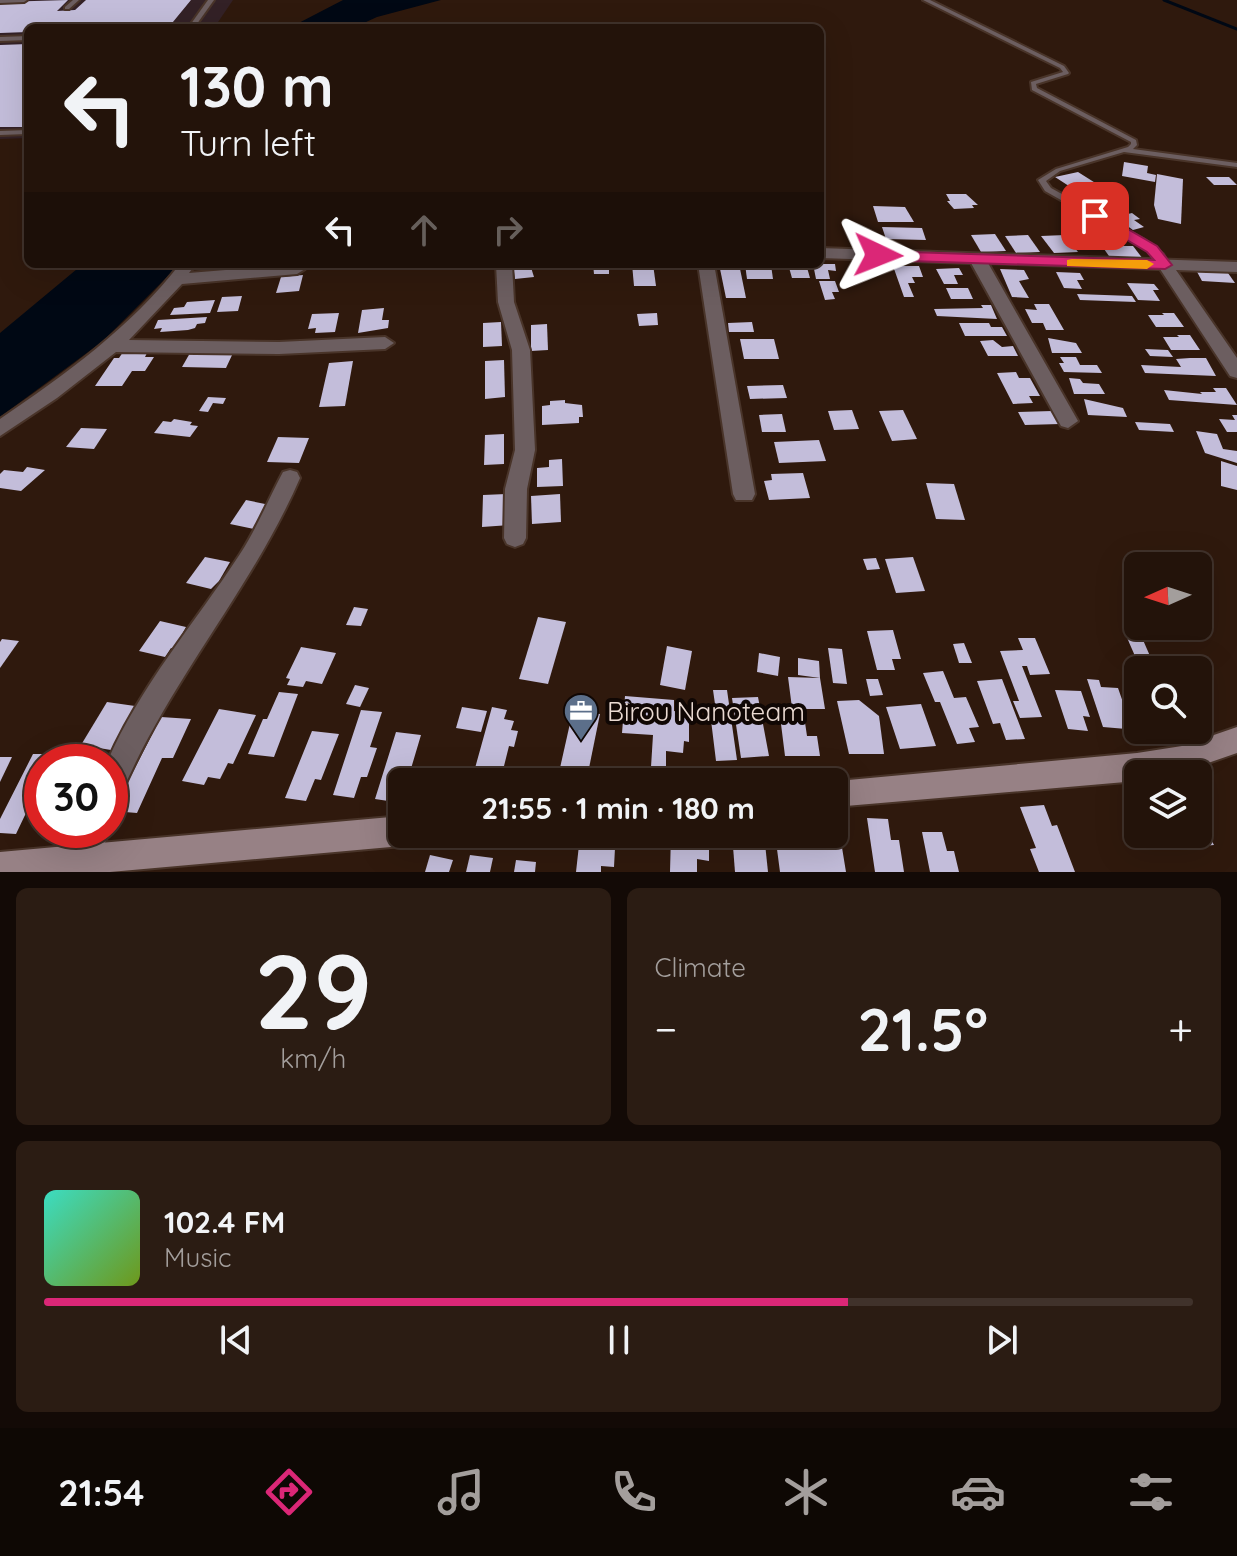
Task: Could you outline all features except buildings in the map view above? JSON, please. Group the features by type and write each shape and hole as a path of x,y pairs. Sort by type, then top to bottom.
{"main road":[{"path":"848,792 1137,767 1182,759 1237,740"},
{"path":"0,867 388,832"}],"street":[{"path":"824,253 1237,267"},
{"path":"977,259 1068,421"},
{"path":"1165,265 1237,372"},
{"path":"504,268 506,302 521,350 523,396 525,450 516,489 515,538"},
{"path":"707,268 744,494"},
{"path":"0,429 109,346 182,272 297,269"},
{"path":"109,346 279,348 385,343"},
{"path":"128,747 241,571 280,504 290,478"},
{"path":"87,859 90,848"}],"lane":[{"path":"0,1 24,0"},
{"path":"67,8 76,0"},
{"path":"194,24 211,0"},
{"path":"926,0 1062,67 1066,73 1038,80 1033,83 1034,89 1130,137 1134,145 1124,150 1058,170 1042,180 1048,189 1152,249 1165,265"},
{"path":"0,39 24,38"},
{"path":"0,133 24,132"},
{"path":"1124,150 1237,165"}],"shaded area":[{"path":"0,0 233,0 217,24 24,24 24,138 0,139"},
{"path":"343,0 441,0 362,24 297,24"},
{"path":"78,268 176,268 103,341 0,417 0,333"}],"waterway":[{"path":"1164,0 1237,29"}],"slow traffic":[{"path":"1072,263 1147,264"}],"place":[{"name":"Birou Nanoteam","path":"581,742"}],"route":[{"path":"878,255 1165,265 1152,249 1095,216"}]}
